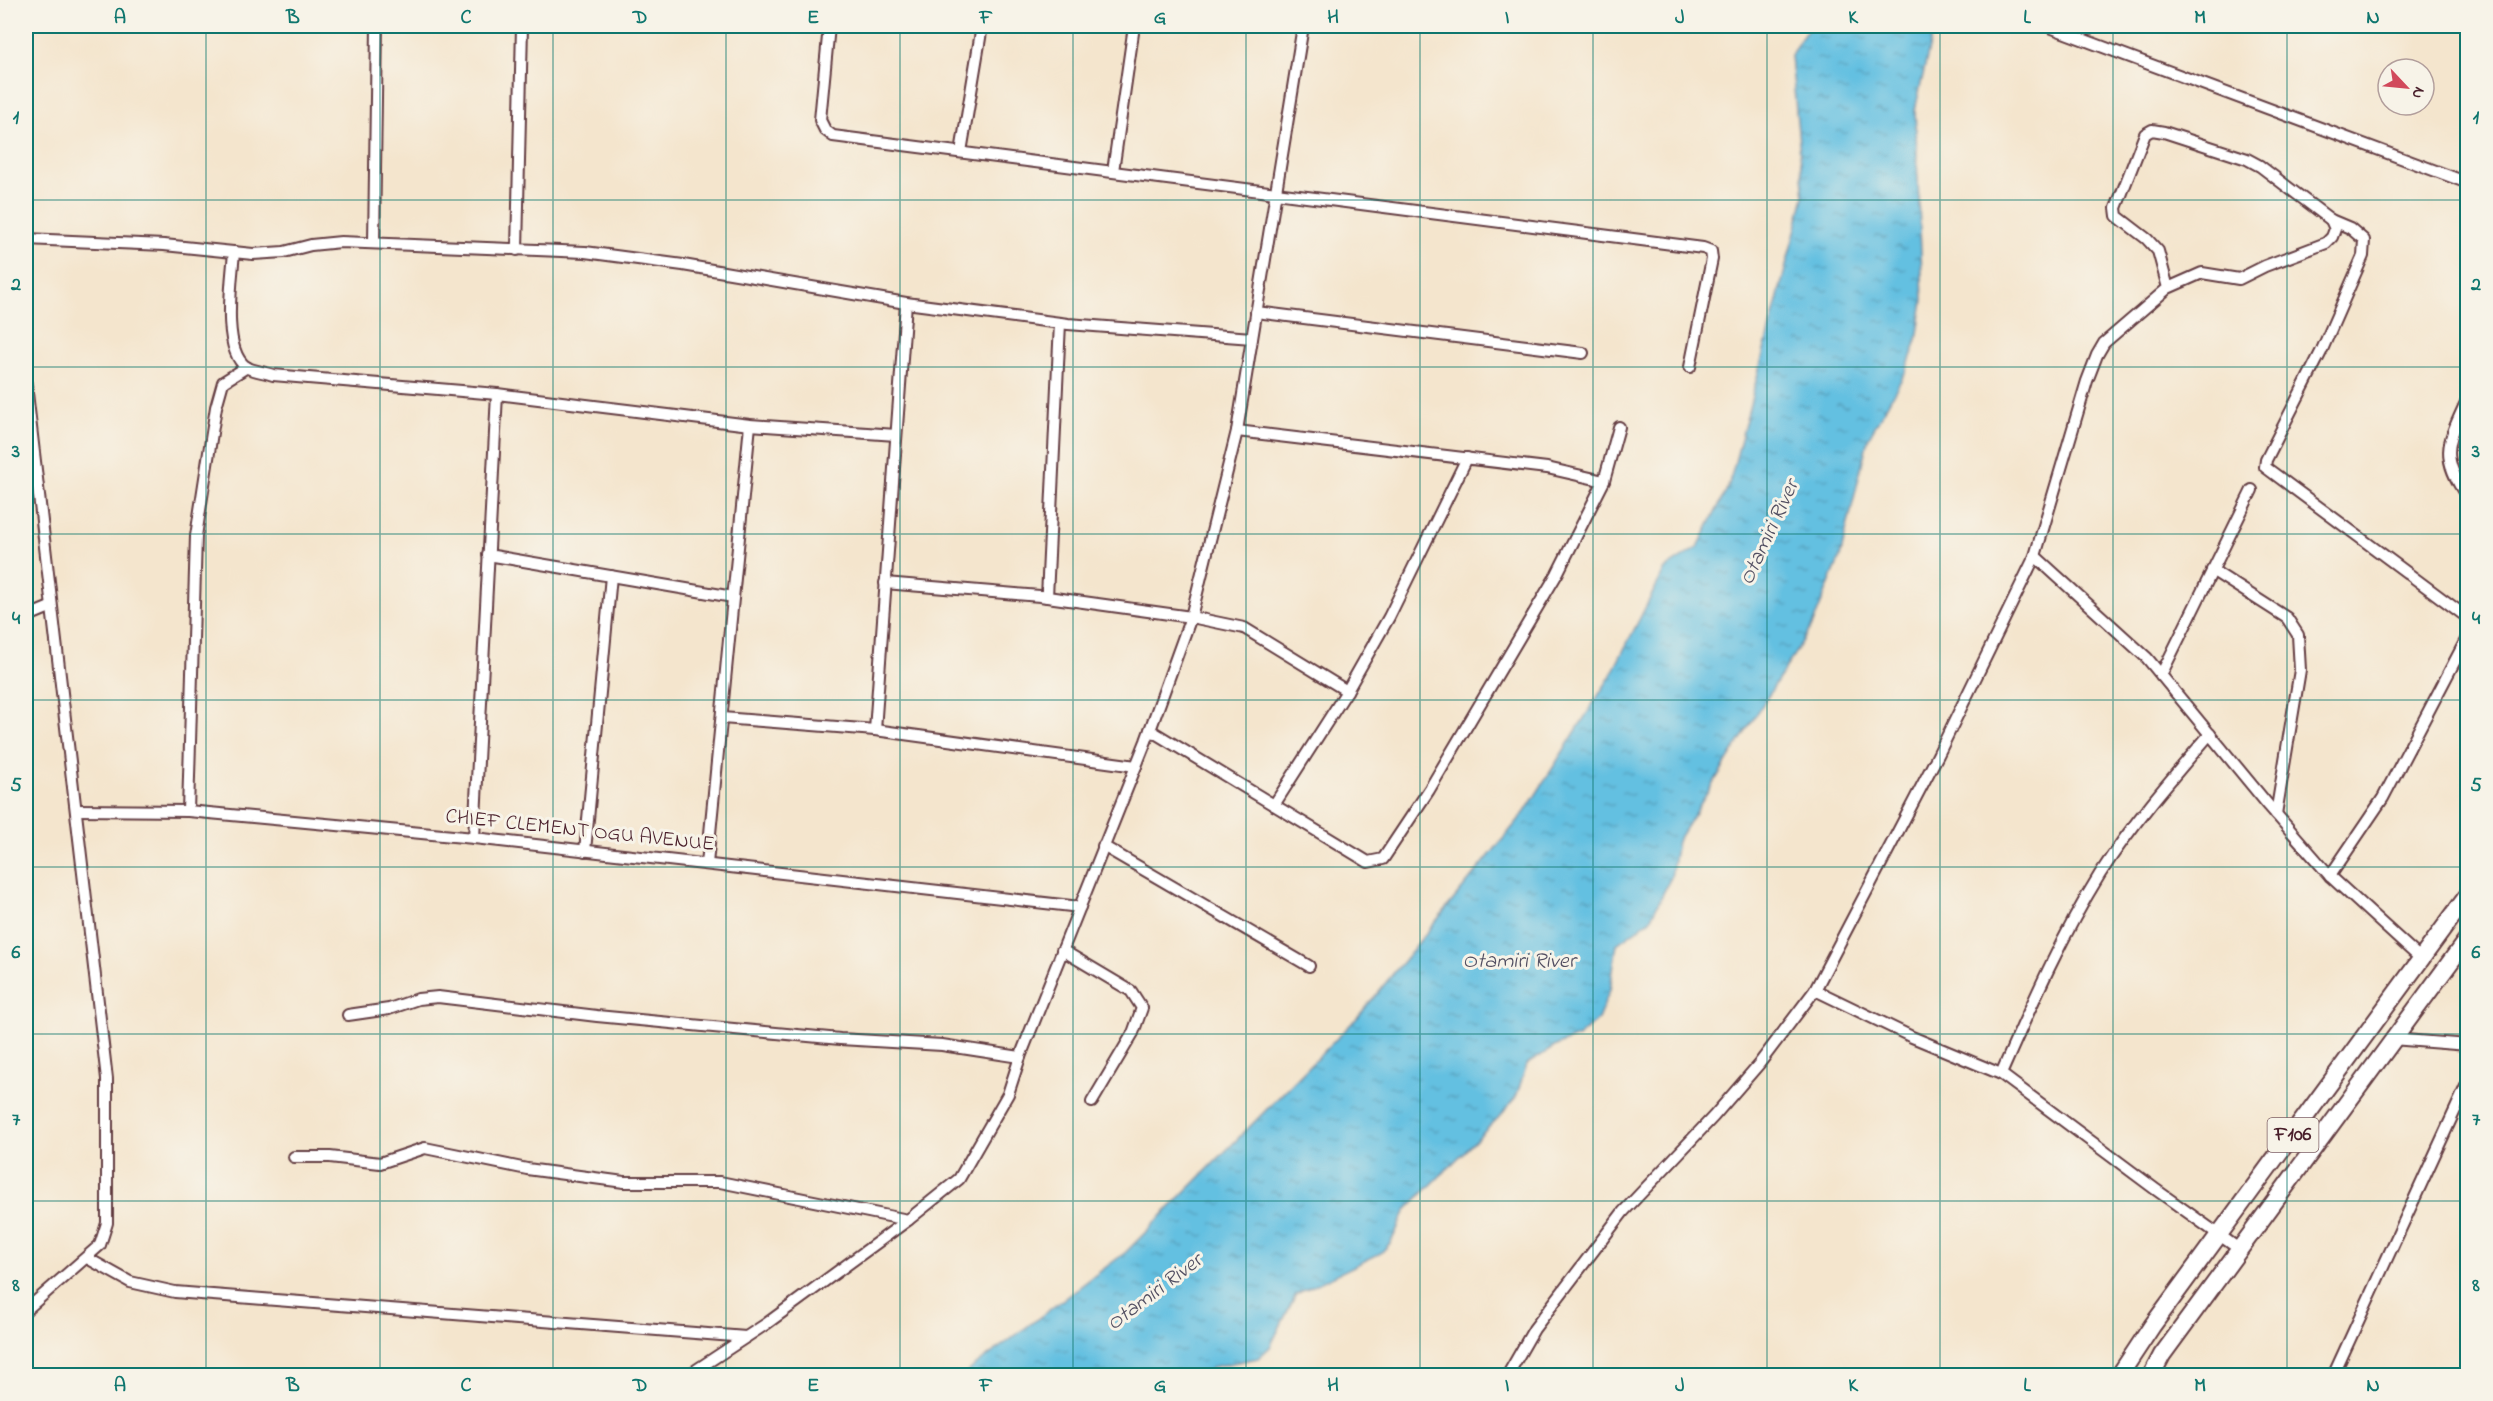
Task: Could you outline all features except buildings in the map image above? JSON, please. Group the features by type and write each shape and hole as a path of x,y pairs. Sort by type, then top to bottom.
{"main road":[{"name":"F106","path":"2119,1376 2152,1326 2468,895"},
{"name":"F106","path":"2151,1376 2162,1355 2468,938"}],"street":[{"path":"374,243 377,26"},
{"path":"517,250 522,26"},
{"path":"829,26 820,120 825,130 832,136 1275,192 1703,248 1711,251 1712,259 1690,367"},
{"path":"961,152 982,26"},
{"path":"1113,171 1134,26"},
{"path":"687,1376 746,1337 908,1220 959,1179 1008,1094 1020,1057 1150,730 1191,617 1237,430 1303,26"},
{"path":"2048,26 2468,183"},
{"path":"2168,288 2158,251 2147,239 2117,216 2116,208 2145,134 2152,130 2247,159 2260,166 2331,220 2359,234 2364,240 2363,256 2331,331 2266,460 2265,467 2468,618"},
{"path":"1507,1376 1534,1329 1623,1212 1736,1090 1815,990 1938,755 2035,556 2097,355 2104,342 2168,288 2202,273 2239,279 2265,266 2326,243 2332,237 2335,229 2331,220"},
{"path":"26,239 164,245 234,252 284,252 311,245 341,242 585,252 672,263 906,303 1060,323 1252,338"},
{"path":"234,252 230,309 234,354 247,367 273,375 497,394 750,425 896,435"},
{"path":"876,730 906,303"},
{"path":"1256,312 1583,352"},
{"path":"1047,597 1060,323"},
{"path":"188,811 196,536 216,407 223,382 247,367"},
{"path":"26,384 50,607 107,1080 107,1223 100,1245 26,1310"},
{"path":"474,838 497,394"},
{"path":"2468,398 2447,450 2456,481 2468,498"},
{"path":"706,864 750,425"},
{"path":"1150,730 1368,862 1383,859 1429,790 1557,574 1604,481 1619,428"},
{"path":"1237,430 1547,468 1604,481"},
{"path":"1274,805 1347,692 1389,617 1467,458"},
{"path":"2162,675 2252,490"},
{"path":"488,555 734,597"},
{"path":"2035,556 2147,658 2330,876 2421,959"},
{"path":"2212,570 2287,618 2298,635 2300,670 2276,814"},
{"path":"585,851 611,576"},
{"path":"885,583 1047,597 1191,617 1244,628 1347,692"},
{"path":"26,617 50,607"},
{"path":"2330,876 2383,798 2468,636"},
{"path":"722,718 876,730 1136,766"},
{"path":"2001,1074 2080,908 2101,873 2160,792 2210,734"},
{"name":"CHIEF CLEMENT OGU AVENUE","path":"76,810 188,811 474,838 1080,907"},
{"path":"1103,846 1309,966"},
{"path":"1062,950 1131,991 1142,1008 1133,1033 1092,1102"},
{"path":"1815,990 1912,1037 2001,1074 2240,1249"},
{"path":"348,1015 389,1009 418,999 438,997 597,1016 840,1039 942,1045 1020,1057"},
{"path":"2392,1039 2468,1045"},
{"path":"2334,1375 2468,1082"},
{"path":"294,1157 330,1157 380,1163 425,1148 527,1169 624,1182 720,1182 908,1220"},
{"path":"87,1258 130,1282 175,1292 746,1337"}],"water":[{"name":"Otamiri River","path":"1810,26 1934,26 1915,110 1923,300 1917,340 1906,371 1868,439 1840,557 1812,626 1677,841 1671,877 1650,920 1617,944 1610,990 1598,1019 1579,1036 1556,1046 1527,1064 1516,1097 1501,1115 1406,1210 1391,1242 1381,1253 1296,1294 1270,1347 1258,1358 1212,1367 1208,1375 963,1375 1126,1252 1357,1018 1525,812 1610,677 1665,569 1698,547 1729,485 1804,197 1791,56"}]}
